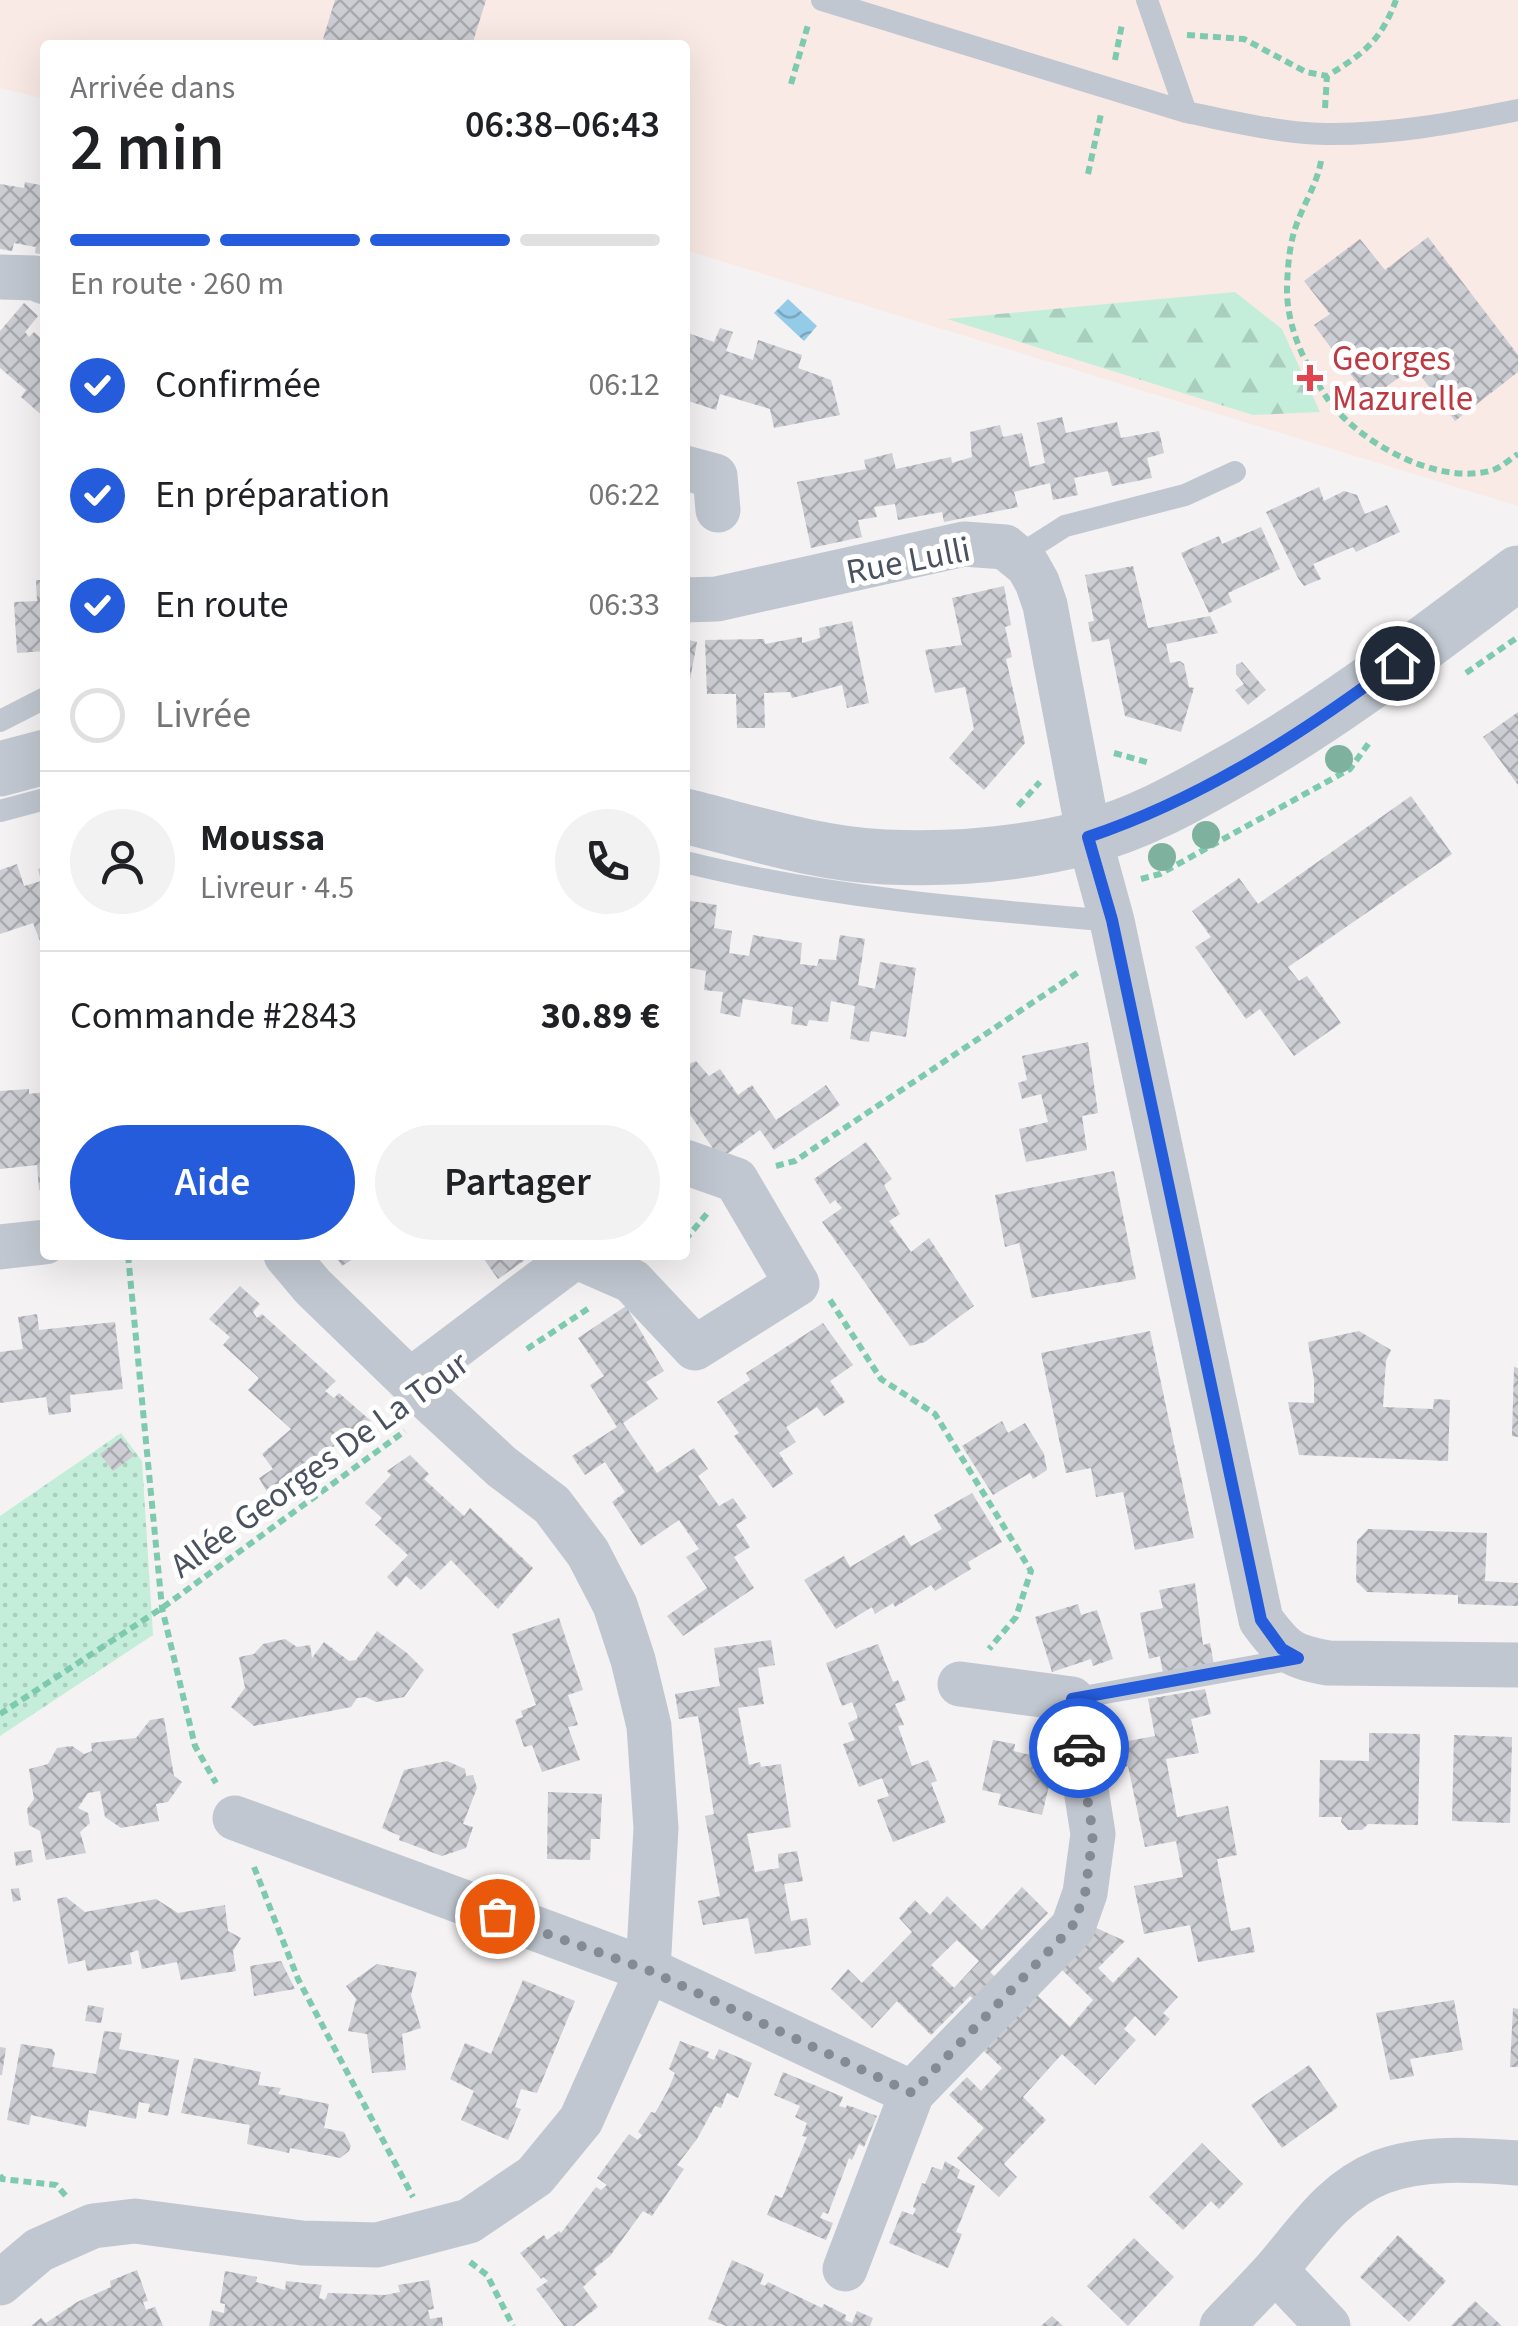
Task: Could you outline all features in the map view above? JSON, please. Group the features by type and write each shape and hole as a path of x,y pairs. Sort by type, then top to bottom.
{"street":[{"path":"0,277 40,280"},
{"path":"690,469 715,476 718,510"},
{"name":"Rue Lulli","path":"690,600 717,599 964,544 1004,548 1018,556 1038,582 1088,837 1114,934 1261,1620 1282,1649 1298,1658"},
{"path":"690,817 814,848 883,857 964,856 1039,848 1088,837 1174,804 1294,735 1518,573"},
{"path":"0,770 40,758"},
{"path":"586,1260 632,1281 695,1348 797,1284 736,1180 690,1164"},
{"path":"0,1247 40,1243"},
{"path":"0,2283 39,2250 93,2226 136,2221 302,2243 377,2245 469,2220 535,2176 581,2120 648,1970 656,1828 650,1743 633,1660 614,1605 588,1553 552,1505 502,1467 313,1288 290,1260"},
{"path":"424,1394 573,1260"},
{"path":"1298,1658 1328,1663 1518,1665"},
{"path":"845,2269 912,2093 1072,1927 1085,1894 1093,1834 1072,1699 960,1684"},
{"path":"235,1818 648,1970 912,2093"},
{"path":"1222,2326 1322,2213 1352,2186 1384,2171 1462,2160 1518,2162"},
{"path":"1274,2270 1328,2326"}],"lane":[{"path":"1147,0 1186,112"},
{"path":"816,8 1186,112 1323,134 1426,129 1518,110"},
{"path":"1018,556 1066,526 1185,495 1236,472"},
{"path":"0,721 40,701"},
{"path":"0,811 40,800"},
{"path":"690,863 744,877 1114,934"},
{"path":"1072,1699 1298,1658"}],"path":[{"path":"1396,0 1386,26 1364,54 1327,76 1320,166 1293,235 1287,293 1296,342 1328,400 1392,453 1443,473 1470,474 1496,470 1518,454"},
{"path":"791,84 816,8"},
{"path":"1115,62 1124,13"},
{"path":"690,1234 736,1180 795,1161 1114,934"},
{"name":"Allée Georges De La Tour","path":"518,1355 632,1281"},
{"path":"797,1284 832,1300 881,1379 935,1414 1031,1571 1016,1617 960,1684"},
{"name":"Allée Georges De La Tour","path":"0,1714 162,1608 424,1394"},
{"path":"0,2175 56,2185 93,2226"}],"shaded area":[{"name":"Georges Mazurelle","path":"0,0 1518,0 1518,506 690,252 690,40 40,40 40,98 0,88"}],"green space":[{"path":"1235,292 1282,329 1320,412 1253,415 947,319"},
{"path":"121,1433 142,1461 153,1635 0,1736 0,1516"}],"water":[{"path":"788,299 817,326 804,341 774,313"}],"building":[{"path":"335,0 486,0 474,40 323,39"},
{"path":"25,182 40,185 40,254 35,253 36,247 14,243 12,251 0,249 0,184 24,188"},
{"path":"1428,237 1518,355 1518,372 1455,421 1414,367 1369,399 1314,325 1330,314 1304,281 1360,239 1385,270"},
{"path":"24,303 38,316 25,332 29,337 34,332 40,337 40,414 21,397 26,390 0,368 0,331"},
{"path":"720,328 733,332 726,351 753,360 758,340 802,355 798,368 831,380 840,415 774,428 770,409 720,394 716,410 690,402 690,334 714,342"},
{"path":"1062,417 1066,433 1117,422 1121,438 1159,431 1164,453 1147,458 1152,478 1112,486 1108,471 1074,478 1078,495 1053,500 1050,483 1014,492 1018,507 944,522 942,512 898,520 895,504 874,507 877,517 858,520 862,537 811,548 797,482 866,469 864,460 892,453 896,469 951,457 952,463 972,457 970,432 1000,425 1003,437 1022,433 1030,467 1045,463 1037,423"},
{"path":"1319,487 1324,501 1344,491 1357,495 1365,514 1387,505 1400,532 1356,552 1353,547 1313,564 1321,579 1304,586 1266,512"},
{"path":"1261,527 1280,569 1228,593 1232,602 1209,613 1181,553 1219,536 1222,544"},
{"path":"1133,566 1148,628 1210,616 1218,633 1166,644 1170,663 1184,664 1189,687 1194,688 1181,732 1125,716 1109,639 1092,642 1088,622 1094,621 1085,575"},
{"path":"36,580 40,580 40,651 17,653 14,602 37,601"},
{"path":"1004,586 1011,625 1005,627 1012,657 1006,659 1025,743 984,790 949,758 974,729 965,687 935,693 925,650 962,645 952,598"},
{"path":"852,621 869,703 847,708 842,685 792,698 790,692 764,693 765,728 737,728 736,694 707,694 705,640 764,639 765,644 802,637 802,643 820,638 819,628"},
{"path":"690,640 697,642 690,680"},
{"path":"1242,662 1266,690 1248,705 1235,690 1244,684 1236,674 1236,665"},
{"path":"1518,712 1518,785 1483,737"},
{"path":"1411,796 1452,854 1288,967 1299,981 1307,976 1341,1023 1294,1056 1260,1009 1246,1019 1195,947 1211,937 1192,911 1239,878 1258,904"},
{"path":"17,864 24,886 40,881 40,941 33,923 0,934 0,870"},
{"path":"690,901 717,905 714,928 732,931 729,953 749,956 753,935 802,943 800,964 817,966 819,959 836,960 840,935 865,939 858,985 875,989 880,962 916,968 906,1037 871,1031 869,1042 850,1039 855,1006 831,1001 828,1022 809,1020 807,1026 791,1024 793,1007 743,999 740,1017 720,1013 723,992 704,990 706,971 690,968"},
{"path":"1088,1042 1098,1113 1082,1116 1087,1150 1026,1162 1019,1129 1048,1122 1041,1094 1022,1099 1018,1083 1027,1080 1022,1056"},
{"path":"696,1061 709,1076 720,1069 738,1095 752,1085 776,1120 826,1085 840,1105 774,1150 760,1130 720,1159 690,1114 690,1064"},
{"path":"29,1089 29,1094 40,1093 40,1190 37,1165 0,1169 0,1091"},
{"path":"866,1142 892,1179 884,1185 900,1214 889,1221 911,1252 929,1238 974,1306 925,1342 910,1346 822,1222 842,1208 835,1200 830,1204 814,1179"},
{"path":"1114,1171 1136,1279 1032,1298 1019,1243 1005,1247 995,1195"},
{"path":"485,1260 525,1260 498,1279"},
{"path":"240,1286 260,1304 253,1312 257,1318 262,1314 336,1381 325,1391 334,1398 339,1393 371,1421 267,1492 259,1478 273,1469 262,1454 291,1429 248,1390 259,1378 223,1345 230,1337 209,1319"},
{"path":"626,1306 664,1371 646,1382 658,1399 623,1423 657,1473 694,1448 708,1469 698,1476 719,1506 733,1498 747,1518 736,1525 750,1547 734,1557 754,1588 683,1636 667,1616 707,1588 686,1557 699,1549 679,1520 641,1546 612,1502 625,1492 605,1462 585,1475 572,1456 617,1427 590,1385 604,1376 578,1338"},
{"path":"37,1314 39,1330 115,1322 123,1389 70,1395 71,1412 49,1415 46,1397 0,1403 0,1352 23,1349 18,1317"},
{"path":"823,1323 853,1365 830,1381 845,1402 824,1416 817,1407 786,1427 796,1442 779,1453 793,1474 773,1488 734,1436 739,1433 717,1402 750,1380 746,1373"},
{"path":"1150,1331 1194,1538 1135,1550 1123,1492 1096,1497 1091,1468 1066,1473 1041,1353"},
{"path":"1359,1331 1391,1350 1386,1361 1383,1407 1433,1409 1434,1399 1450,1400 1448,1461 1299,1455 1288,1402 1314,1403 1308,1342"},
{"path":"1514,1367 1518,1368 1518,1437 1512,1436"},
{"path":"1002,1421 1008,1433 1025,1423 1044,1454 1047,1470 1033,1479 1030,1473 993,1495 962,1446"},
{"path":"121,1438 134,1456 113,1471 100,1454"},
{"path":"410,1455 429,1474 424,1479 464,1516 470,1508 533,1568 498,1609 451,1560 421,1590 406,1576 397,1587 387,1577 408,1555 375,1525 382,1518 365,1503 391,1475 387,1471"},
{"path":"972,1493 1002,1542 968,1562 971,1569 935,1591 931,1585 875,1614 872,1607 836,1629 804,1580 844,1556 850,1567 904,1535 911,1546 942,1529 934,1515"},
{"path":"1368,1529 1487,1533 1485,1581 1518,1583 1518,1606 1458,1604 1458,1595 1367,1592 1356,1581 1357,1541"},
{"path":"1195,1583 1203,1645 1210,1643 1214,1665 1163,1674 1160,1656 1149,1659 1140,1613 1163,1608 1159,1590"},
{"path":"1078,1604 1081,1615 1097,1610 1113,1659 1093,1666 1091,1659 1052,1672 1035,1617"},
{"path":"559,1618 583,1690 568,1695 578,1725 568,1727 580,1760 542,1772 532,1745 524,1747 515,1720 523,1717 521,1711 536,1705 512,1634"},
{"path":"377,1631 424,1670 404,1697 376,1702 357,1698 351,1707 254,1726 231,1707 245,1688 239,1657 254,1654 263,1644 285,1639 297,1647 310,1645 312,1658 324,1642 349,1661 356,1660"},
{"path":"771,1640 775,1665 758,1668 764,1704 738,1708 749,1765 781,1764 791,1827 747,1834 755,1872 779,1868 778,1854 797,1851 803,1881 784,1884 791,1921 807,1918 811,1945 755,1954 748,1918 703,1925 698,1901 720,1896 705,1816 714,1814 698,1716 679,1719 675,1694 720,1686 714,1648"},
{"path":"878,1644 893,1682 898,1680 906,1700 895,1704 904,1725 898,1726 912,1766 928,1760 937,1781 931,1783 946,1822 893,1842 877,1800 889,1796 882,1778 859,1787 843,1744 855,1740 848,1723 858,1718 852,1702 842,1706 826,1663"},
{"path":"1205,1689 1211,1714 1191,1719 1199,1753 1166,1759 1177,1817 1228,1806 1237,1855 1217,1859 1231,1931 1250,1927 1255,1952 1198,1962 1190,1925 1144,1934 1134,1886 1183,1877 1176,1841 1145,1847 1128,1766 1111,1770 1107,1745 1155,1736 1148,1699"},
{"path":"164,1718 174,1776 182,1782 168,1802 156,1804 159,1821 121,1828 105,1817 100,1791 88,1793 78,1808 88,1813 90,1823 80,1832 86,1853 46,1860 40,1831 29,1825 27,1809 34,1799 29,1769 48,1764 57,1748 72,1746 84,1754 92,1751 91,1743 136,1738 150,1720"},
{"path":"1369,1733 1420,1734 1418,1825 1368,1824 1362,1830 1348,1830 1341,1822 1342,1817 1319,1817 1320,1760 1369,1761"},
{"path":"1454,1735 1512,1737 1510,1823 1452,1821"},
{"path":"993,1740 1015,1744 1014,1751 1055,1761 1042,1815 998,1805 1001,1794 982,1790"},
{"path":"447,1761 465,1769 466,1776 473,1775 477,1788 463,1824 473,1827 466,1848 442,1856 399,1840 400,1836 382,1828 404,1770"},
{"path":"548,1792 602,1794 600,1839 591,1839 590,1860 547,1859"},
{"path":"31,1850 33,1862 16,1866 14,1852"},
{"path":"1022,1887 1048,1913 990,1972 999,1981 978,2003 970,1996 931,2035 897,2001 872,2028 831,1989 848,1969 862,1983 912,1932 899,1918 915,1900 930,1915 947,1896 982,1930","holes":["957,1940 979,1961 954,1988 931,1965"]},
{"path":"19,1888 21,1900 13,1902 11,1889"},
{"path":"66,1897 85,1912 156,1899 178,1913 225,1905 228,1931 241,1938 233,1951 236,1971 181,1980 177,1962 142,1969 138,1950 130,1953 132,1964 87,1971 85,1960 68,1964 57,1899"},
{"path":"1092,1926 1125,1941 1098,1968 1113,1983 1138,1957 1178,1997 1163,2013 1170,2019 1155,2036 1135,2016 1124,2029 1136,2040 1095,2085 1062,2054 1023,2097 1046,2120 1004,2164 1017,2177 999,2197 957,2158 984,2128 949,2095 967,2077 981,2091 1002,2068 984,2051 1037,1995 1070,2027 1093,2000 1061,1969"},
{"path":"281,1961 295,1989 254,1996 250,1966"},
{"path":"377,1964 417,1972 411,1995 421,2028 402,2034 406,2070 372,2073 367,2034 348,2031 356,1999 346,1986"},
{"path":"523,1980 575,2001 537,2093 521,2089 515,2107 521,2109 508,2140 461,2120 474,2091 450,2079 465,2043 491,2054"},
{"path":"1454,2000 1463,2050 1410,2059 1414,2076 1390,2080 1376,2013"},
{"path":"88,2005 104,2008 101,2023 85,2021"},
{"path":"1513,2008 1518,2009 1518,2067 1510,2067"},
{"path":"104,2031 122,2033 119,2049 179,2060 168,2116 148,2112 150,2104 139,2102 136,2119 89,2110 86,2127 31,2115 29,2125 7,2120 21,2044 52,2049 52,2067 96,2074"},
{"path":"680,2041 709,2052 707,2057 714,2060 719,2049 752,2063 738,2098 727,2093 721,2108 715,2106 677,2165 684,2169 652,2216 643,2211 610,2256 594,2269 597,2274 583,2287 598,2307 574,2326 564,2326 536,2289 548,2281 541,2279 520,2253 544,2235 547,2240 561,2233 596,2187 601,2190 607,2185 597,2178 629,2134 638,2140 642,2135 638,2132 651,2112 655,2113 675,2073 669,2069"},
{"path":"0,2047 6,2048 2,2075 0,2075"},
{"path":"194,2058 261,2072 258,2085 281,2088 278,2094 329,2104 324,2128 344,2132 351,2146 349,2151 340,2158 247,2144 250,2125 181,2113"},
{"path":"1309,2065 1338,2107 1282,2148 1251,2105"},
{"path":"783,2072 843,2097 839,2106 847,2105 877,2116 864,2147 859,2144 852,2160 849,2158 828,2214 823,2212 820,2218 833,2223 826,2240 767,2215 775,2195 782,2198 807,2137 802,2136 807,2123 795,2117 800,2106 774,2095"},
{"path":"1202,2143 1243,2184 1219,2209 1211,2201 1183,2230 1149,2197"},
{"path":"945,2161 960,2170 957,2178 975,2186 956,2232 962,2234 948,2268 889,2243 902,2211 913,2215 922,2183 925,2184 932,2167 942,2170"},
{"path":"1398,2235 1446,2281 1409,2322 1360,2277"},
{"path":"1134,2238 1174,2277 1128,2326 1087,2286"},
{"path":"732,2260 764,2274 760,2284 765,2286 768,2282 822,2308 824,2304 846,2315 845,2320 852,2323 857,2311 873,2318 870,2326 726,2326 708,2319"},
{"path":"137,2270 148,2301 143,2302 146,2310 155,2307 163,2326 31,2326 41,2318 46,2323 77,2302 111,2287 110,2281"},
{"path":"225,2271 257,2277 256,2282 285,2290 286,2281 322,2285 319,2298 325,2300 328,2293 385,2295 400,2292 398,2285 429,2280 434,2309 428,2310 430,2319 442,2317 443,2326 209,2326 212,2310 224,2313 225,2304 220,2303"},
{"path":"1475,2301 1502,2326 1451,2326"},
{"path":"1052,2316 1063,2326 1041,2326"}],"way so far":[{"path":"497,1916 648,1970 912,2093 1072,1927 1085,1894 1093,1834 1079,1748"}],"place":[{"name":"Georges Mazurelle","path":"1310,378"}],"route":[{"path":"1079,1748 1072,1699 1298,1658 1282,1649 1261,1620 1112,920 1088,837 1174,804 1251,761 1336,708 1397,663"}]}
